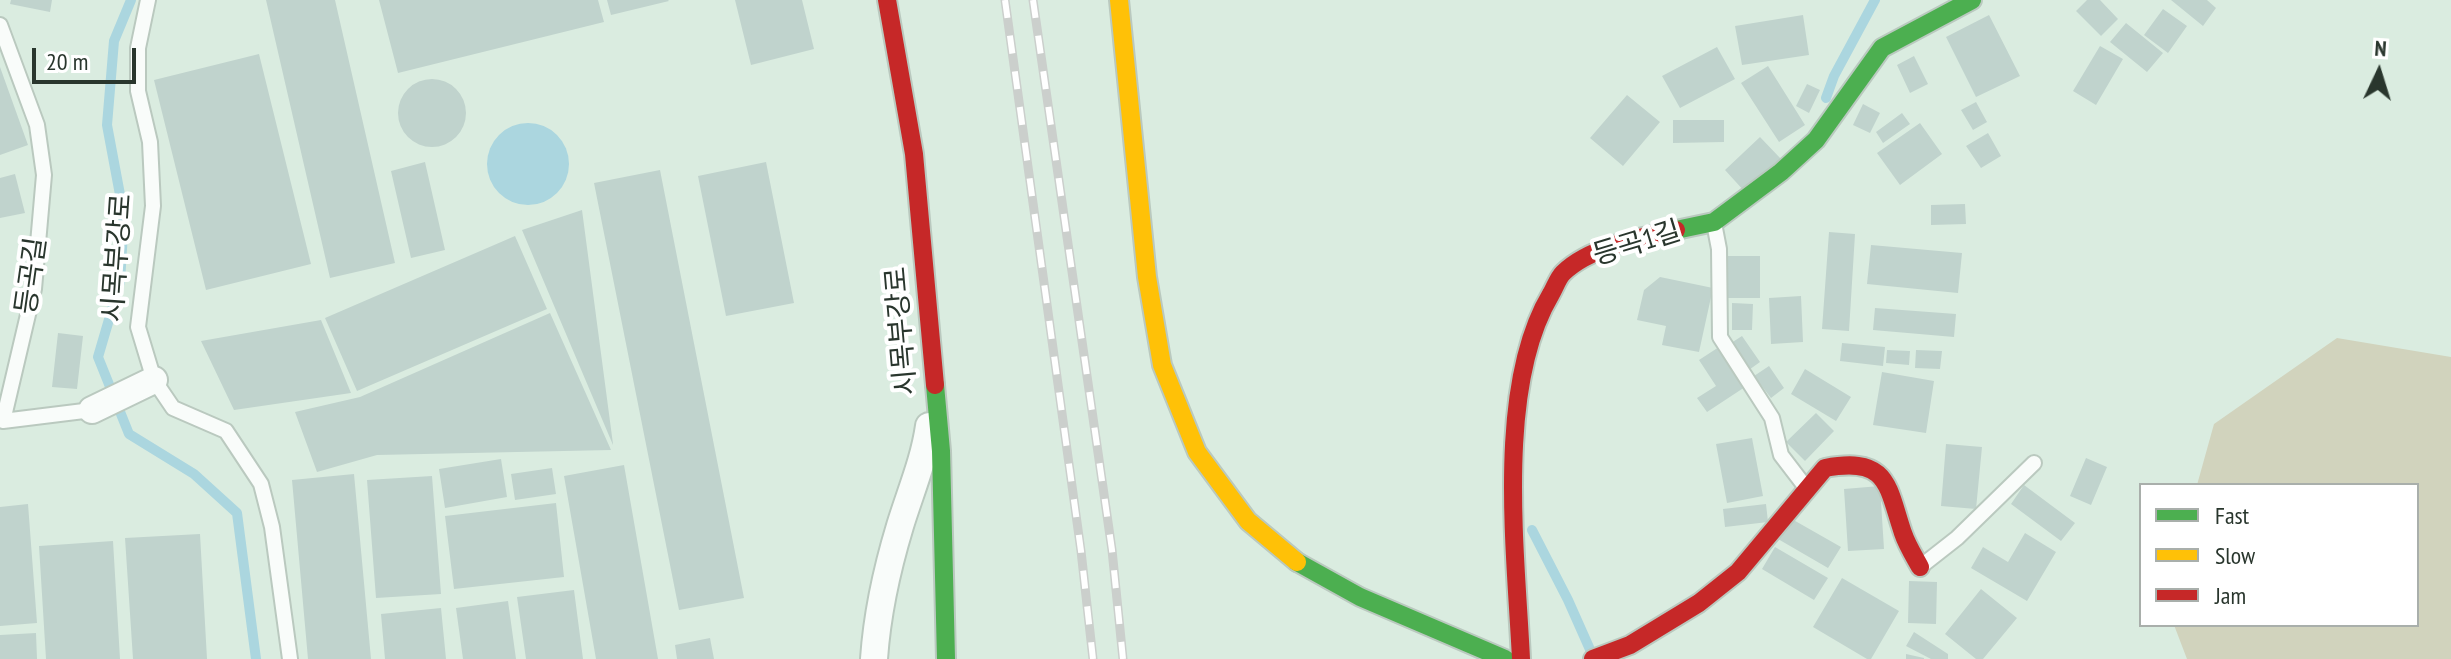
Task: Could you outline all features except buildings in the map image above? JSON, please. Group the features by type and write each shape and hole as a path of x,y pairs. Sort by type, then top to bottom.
{"street":[{"name":"시목부강로","path":"887,0 914,154 941,451 946,659"},
{"path":"1119,0 1147,277 1162,365 1197,452 1248,521 1294,560 1360,597 1505,659"},
{"name":"등곡1길","path":"1521,659 1512,471 1521,386 1537,317 1563,273 1600,250 1714,222 1781,172 1816,140 1882,48 1972,0"},
{"name":"등곡길","path":"92,410 145,384"},
{"path":"874,659 876,628 899,528 926,447 935,386"},
{"path":"1593,659 1628,651 1699,603 1738,572 1825,468 1845,463 1863,465 1886,479 1903,533 1920,567"}],"lane":[{"name":"시목부강로","path":"148,0 138,48 138,91 150,142 153,206 138,327 145,384 173,408 226,431 261,484 272,527 290,659"},
{"name":"등곡길","path":"0,25 37,125 44,175 34,289 3,421 92,410"},
{"path":"1714,222 1719,249 1720,337 1772,418 1781,455 1807,489"},
{"path":"1920,567 1957,538 2034,463"}],"green space":[{"path":"2337,338 2451,357 2451,659 2187,659 2175,627 2419,627 2419,483 2198,483 2214,424"}],"water":[{"path":"520,123 536,123 551,130 562,141 569,164 566,180 557,193 536,205 520,205 505,198 494,187 487,172 487,156 494,141 505,130"}],"waterway":[{"path":"131,0 114,41 107,125 124,216 120,282 98,357 129,434 194,474 237,513 256,659"},
{"path":"1826,98 1834,76 1875,0"},
{"path":"1532,530 1592,654"}],"railway":[{"path":"1005,0 1081,551 1093,659"},
{"path":"1033,0 1112,550 1123,659"}],"traffic: fast":[{"path":"1676,230 1714,222 1781,172 1816,140 1882,48 1972,0"},
{"path":"935,385 941,451 946,659"},
{"path":"1297,562 1360,597 1505,659"}],"traffic: slow":[{"path":"1119,0 1147,277 1162,365 1197,452 1248,521 1297,562"}],"traffic: jam":[{"path":"887,0 914,154 935,385"},
{"path":"1521,659 1513,472 1522,375 1533,332 1560,277 1574,264 1616,244 1676,230"},
{"path":"1593,659 1630,645 1699,603 1738,572 1825,468 1862,466 1882,478 1906,542 1920,567"}]}
